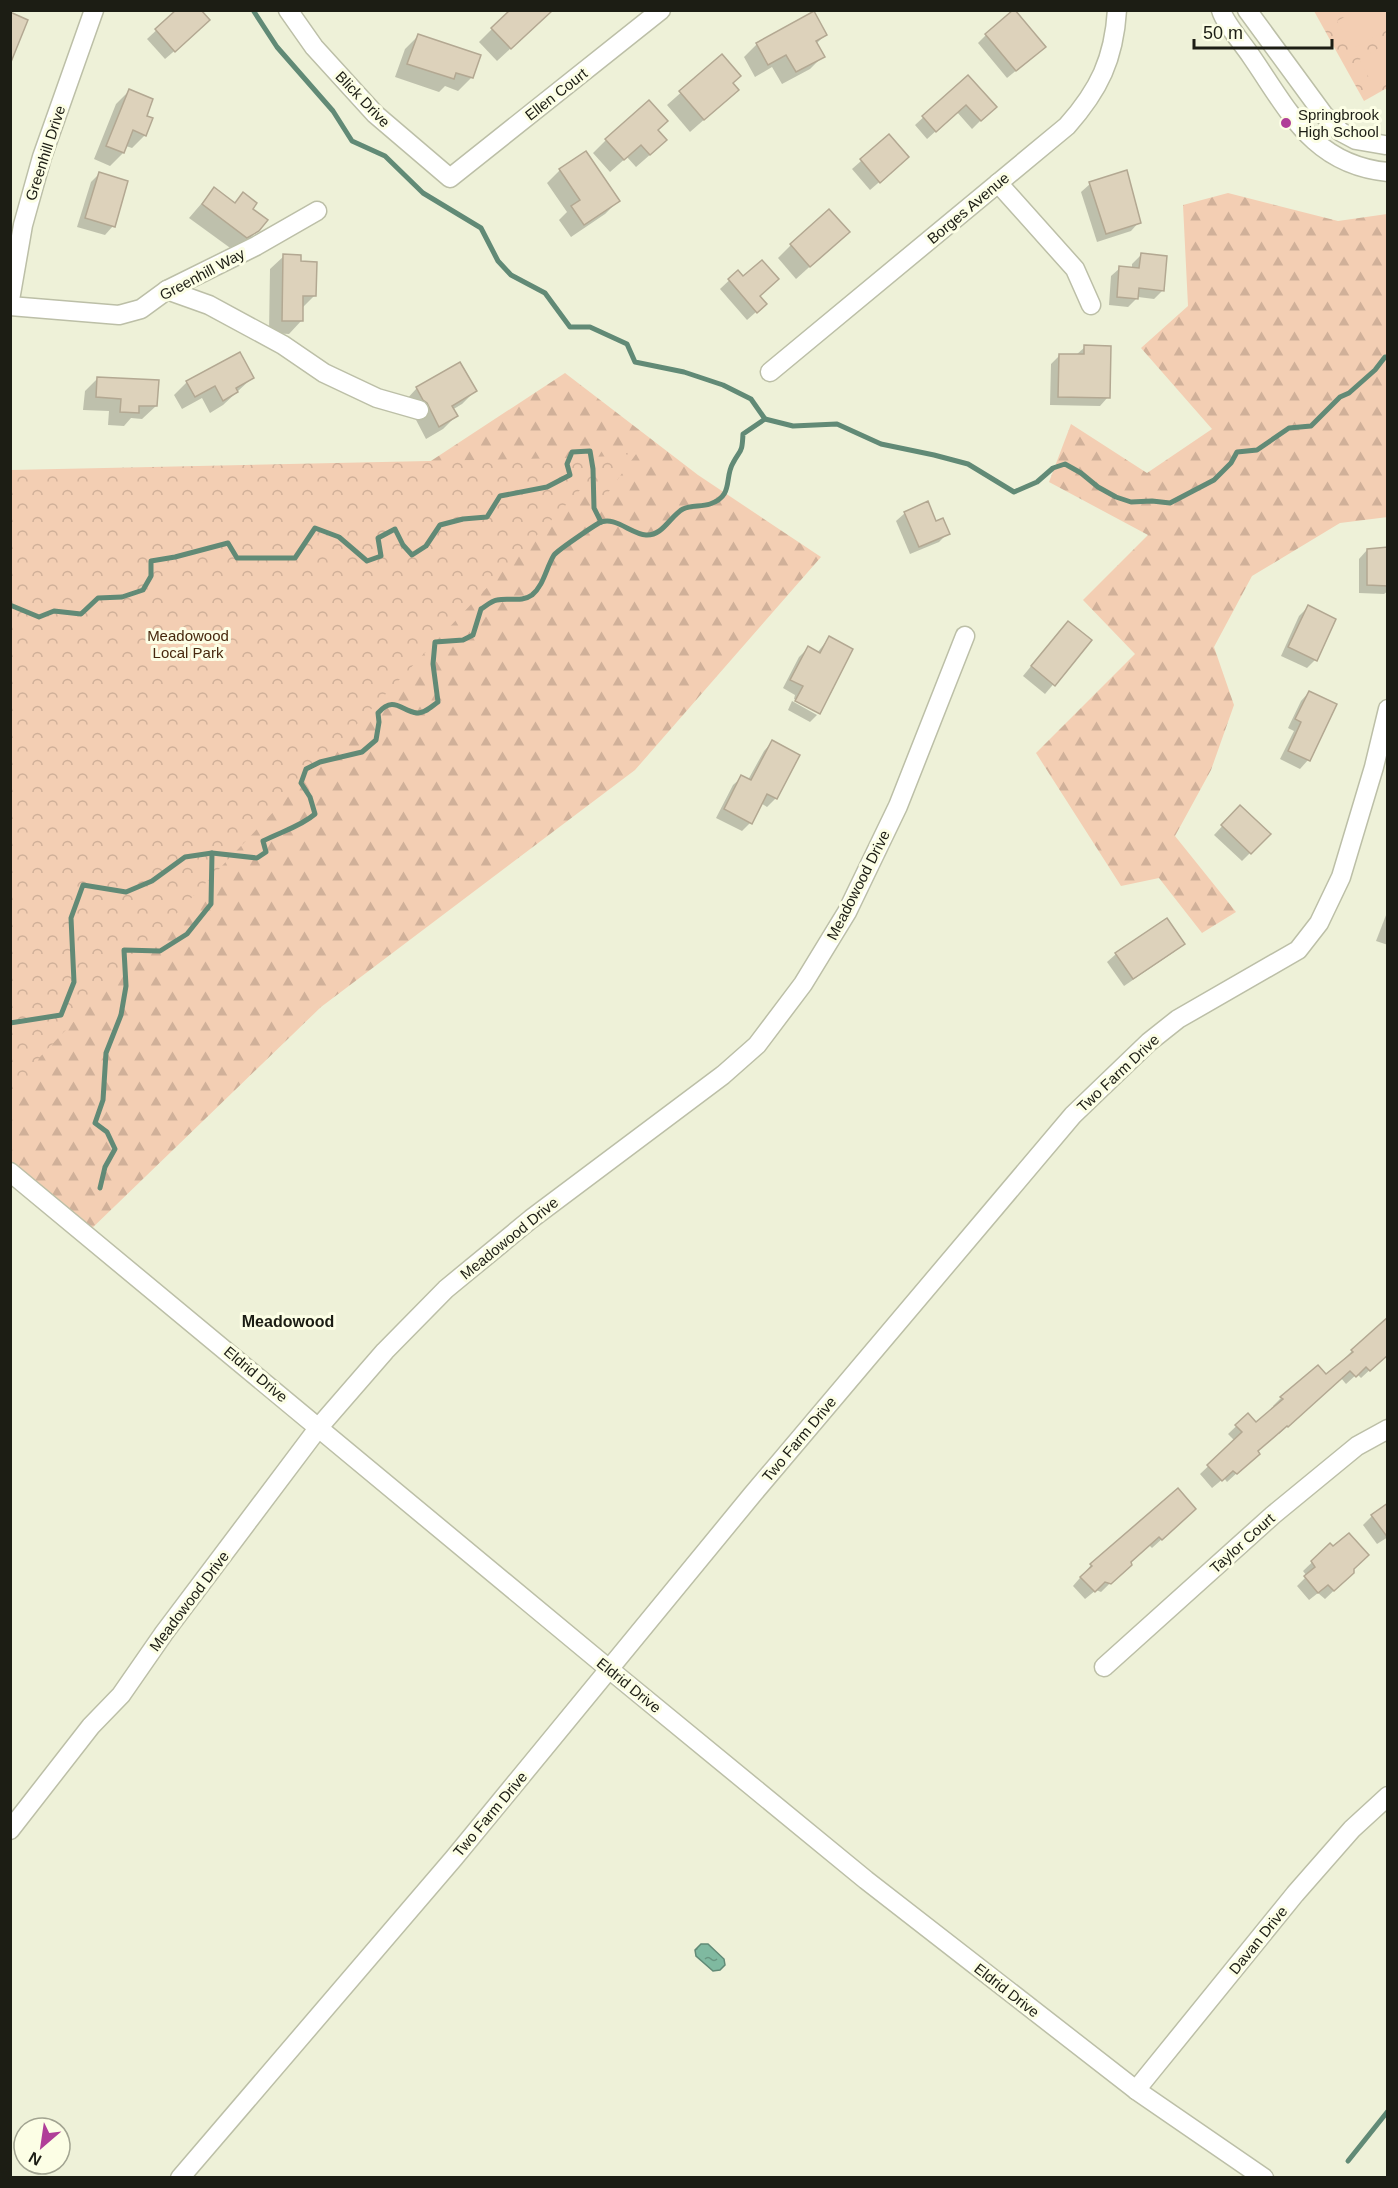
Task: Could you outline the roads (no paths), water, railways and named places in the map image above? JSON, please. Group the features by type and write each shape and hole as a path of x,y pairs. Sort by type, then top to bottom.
{"street":[{"name":"Greenhill Drive","path":"10,300 23,225 42,157 94,10"},
{"name":"Blick Drive","path":"288,10 314,47 375,114 450,178"},
{"name":"Ellen Court","path":"450,178 661,10"},
{"name":"Borges Avenue","path":"770,372 1067,126 1087,104 1098,84 1113,40 1117,10"},
{"path":"1221,10 1304,132 1322,149 1345,162 1373,171 1385,172 1386,145 1356,141 1341,132 1247,10"},
{"path":"998,183 1075,269 1091,305"},
{"name":"Greenhill Way","path":"10,306 119,315 141,309 167,290 256,246 317,211"},
{"path":"167,290 209,305 283,345 324,374 377,398 419,410"},
{"name":"Meadowood Drive","path":"10,1830 91,1726 121,1695 164,1633 320,1427 385,1351 446,1288 531,1219 723,1075 757,1045 803,984 847,912 898,806 965,636"},
{"name":"Two Farm Drive","path":"180,2178 461,1850 759,1486 1073,1115 1149,1042 1178,1019 1298,950 1319,923 1341,877 1374,767 1388,709"},
{"name":"Eldrid Drive","path":"10,1172 859,1875 1136,2090 1264,2178"},
{"name":"Taylor Court","path":"1104,1667 1273,1515 1357,1446 1388,1429"},
{"name":"Davan Drive","path":"1136,2090 1295,1894 1352,1829 1388,1796"}],"water":[{"path":"701,1944 708,1944 724,1959 725,1965 720,1970 713,1971 696,1956 695,1950"}],"waterway":[{"path":"253,10 277,47 333,111 352,141 385,156 423,193 481,228 498,261 511,275 545,293 570,327 590,327 627,344 635,362 684,372 723,385 751,399 765,419"},
{"path":"10,1023 61,1015 74,982 71,918 83,885 126,892 152,881 185,857 212,853 257,858 266,852 263,841 296,826 315,814 310,797 301,783 306,769 320,762 362,752 376,740 378,713 389,705 420,713 438,702 433,664 435,642 463,640 473,635 481,609 493,601 524,599 532,595 542,581 554,555 599,523 611,521 640,534 652,534 662,529 683,509 718,501 727,486 730,469 742,448 743,434 765,419 793,426 837,424 881,444 968,464 1014,492 1037,482 1053,468 1065,464 1116,497 1131,502 1170,503 1214,480 1231,463 1237,452 1257,450 1289,428 1311,426 1340,397 1349,393 1375,370 1385,357 1388,357"},
{"path":"10,605 39,617 54,611 81,614 98,598 122,597 143,590 151,576 151,561 228,543 237,558 295,558 315,528 339,537 367,561 381,556 378,538 395,529 403,545 412,555 426,546 440,525 463,519 487,517 500,496 547,487 570,475 567,464 572,452 590,451 594,508 601,522"},
{"path":"100,1188 105,1167 115,1149 107,1132 95,1123 103,1100 106,1053 121,1015 126,986 124,950 160,951 187,934 211,904 212,853"},
{"path":"1348,2161 1388,2111"}],"place":[{"name":"Springbrook High School","path":"1286,123"}],"district":[{"name":"Meadowood","path":"288,1321"}],"park label":[{"name":"Meadowood Local Park","path":"188,644"}]}
